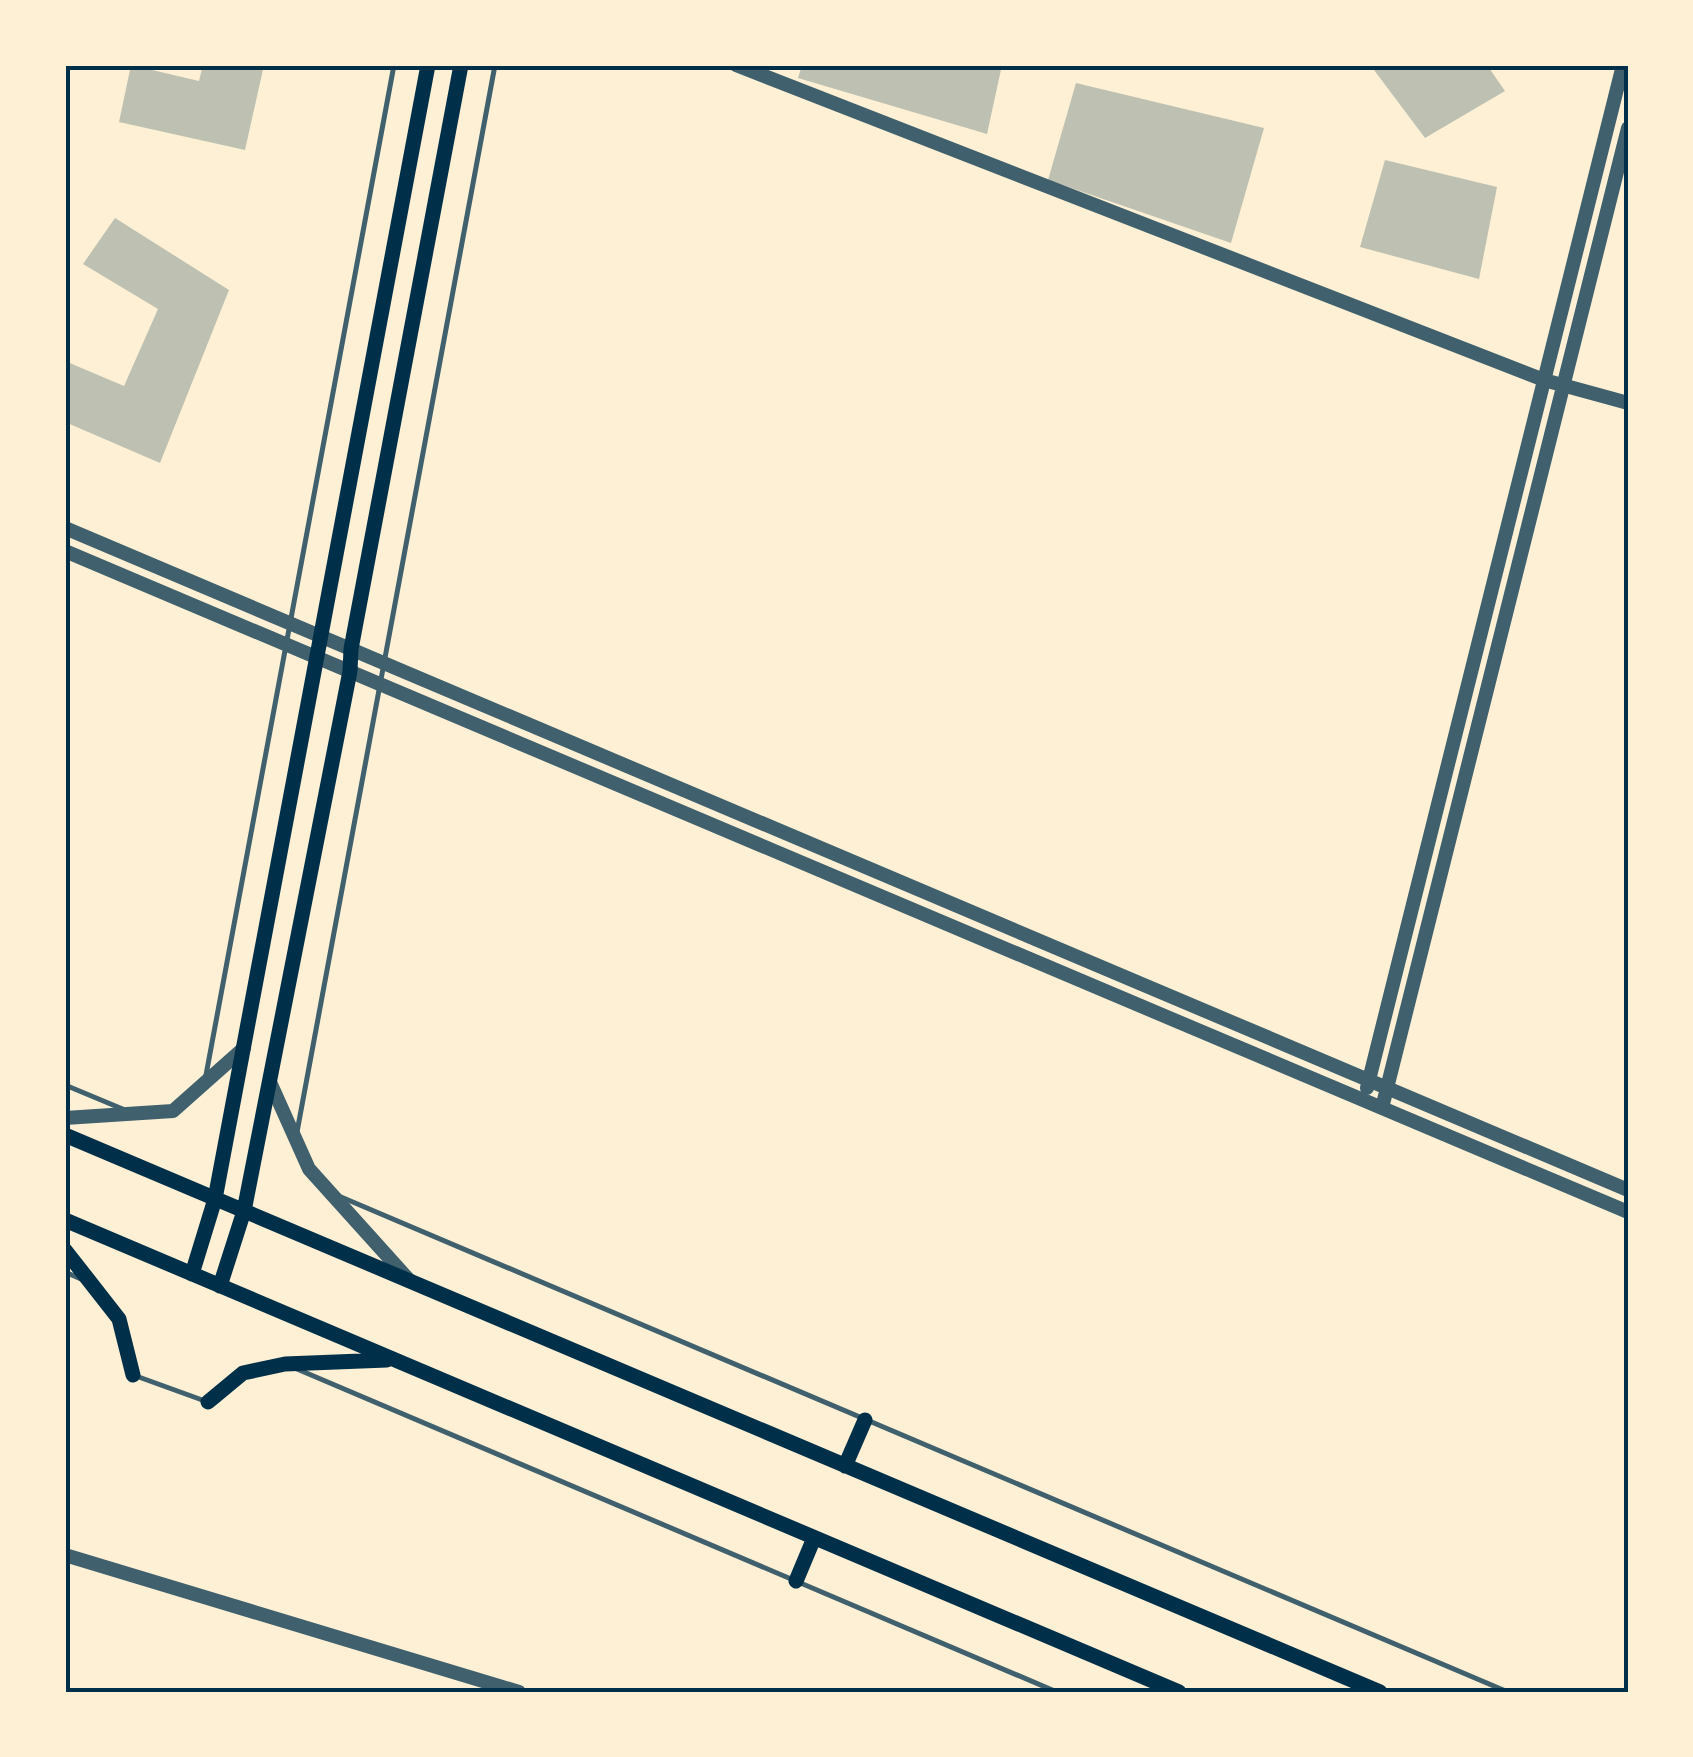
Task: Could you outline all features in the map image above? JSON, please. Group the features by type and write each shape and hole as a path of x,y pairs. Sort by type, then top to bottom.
{"main road":[{"path":"192,1274 215,1199 428,65"},
{"path":"220,1286 244,1211 270,1082 461,65"},
{"path":"65,1135 1380,1692"},
{"path":"65,1220 1179,1692"},
{"path":"65,1250 119,1319 133,1375"},
{"path":"208,1402 242,1373 285,1364 394,1360"},
{"path":"846,1466 865,1420"},
{"path":"796,1581 814,1538"}],"street":[{"path":"736,65 1544,380 1628,403"},
{"path":"1364,1100 1624,65"},
{"path":"1382,1108 1628,128"},
{"path":"65,528 1628,1190"},
{"path":"65,551 1628,1212"},
{"path":"65,1118 173,1110 244,1048"},
{"path":"270,1082 310,1169 409,1281"},
{"path":"65,1555 519,1692"}],"lane":[{"path":"204,1084 394,65"},
{"path":"296,1140 495,65"},
{"path":"65,1085 133,1114"},
{"path":"331,1193 1508,1692"},
{"path":"65,1272 95,1285"},
{"path":"285,1364 1057,1692"},
{"path":"133,1375 208,1402"}],"building":[{"path":"131,65 199,81 203,65 264,65 245,150 119,122"},
{"path":"802,65 1002,65 987,134 798,78"},
{"path":"1383,65 1487,65 1505,91 1425,138 1374,70"},
{"path":"1076,83 1264,128 1231,243 1048,180"},
{"path":"1385,160 1497,187 1479,279 1360,247"},
{"path":"115,218 229,290 160,463 65,422 65,361 124,386 158,309 83,264"}]}
